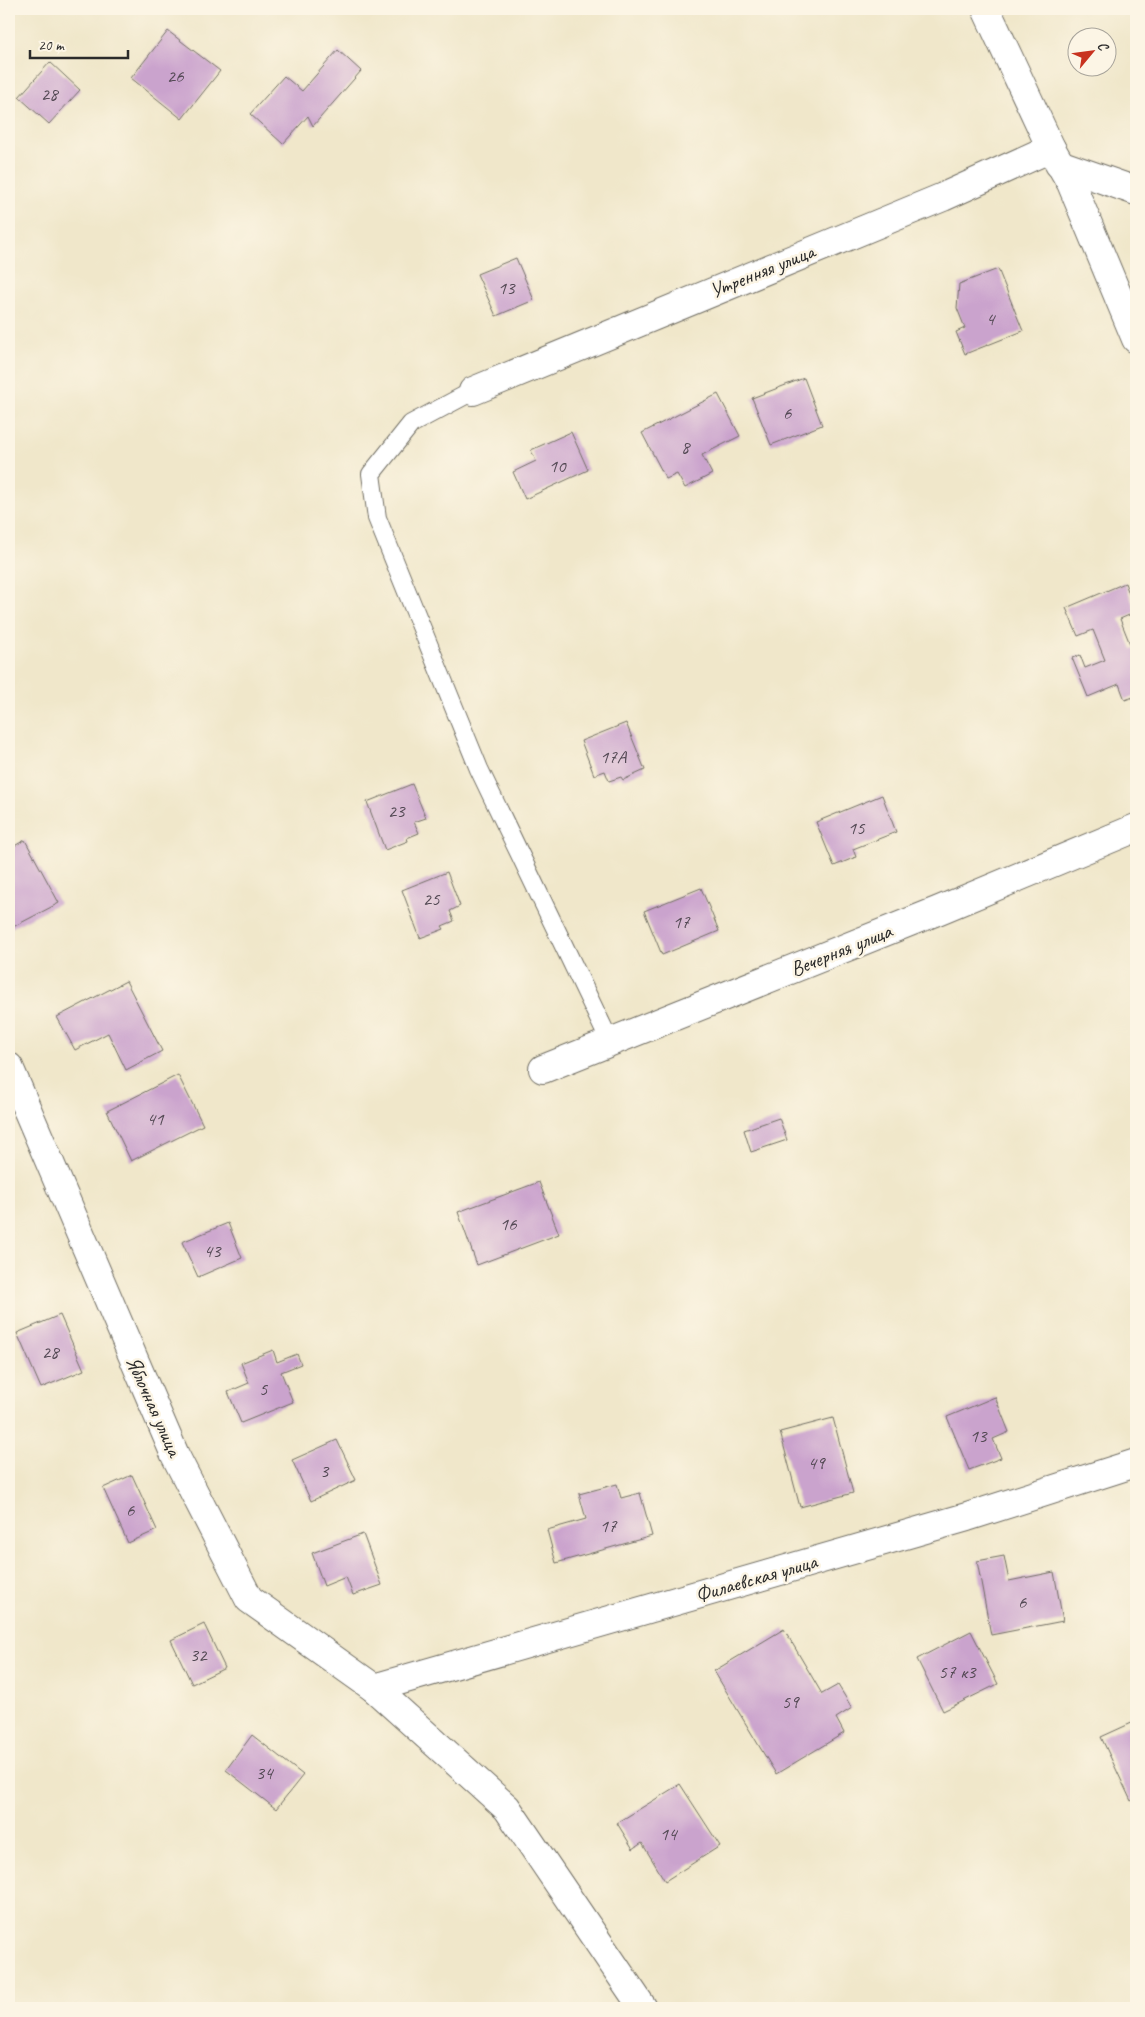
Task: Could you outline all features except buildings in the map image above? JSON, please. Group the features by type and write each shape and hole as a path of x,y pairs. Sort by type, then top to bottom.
{"street":[{"path":"986,9 1055,156 1071,184 1136,339"},
{"path":"1055,156 1136,191"},
{"name":"Утренняя улица","path":"472,391 943,197 1055,156"},
{"name":"Вечерняя улица","path":"543,1068 937,912 1136,828"},
{"name":"Яблочная улица","path":"9,1067 174,1455 249,1599 374,1688 507,1808 643,2008"},
{"name":"Филаевская улица","path":"374,1688 957,1519 1136,1463"}],"lane":[{"path":"472,391 411,424 371,474 377,518 479,769 610,1042"}]}
